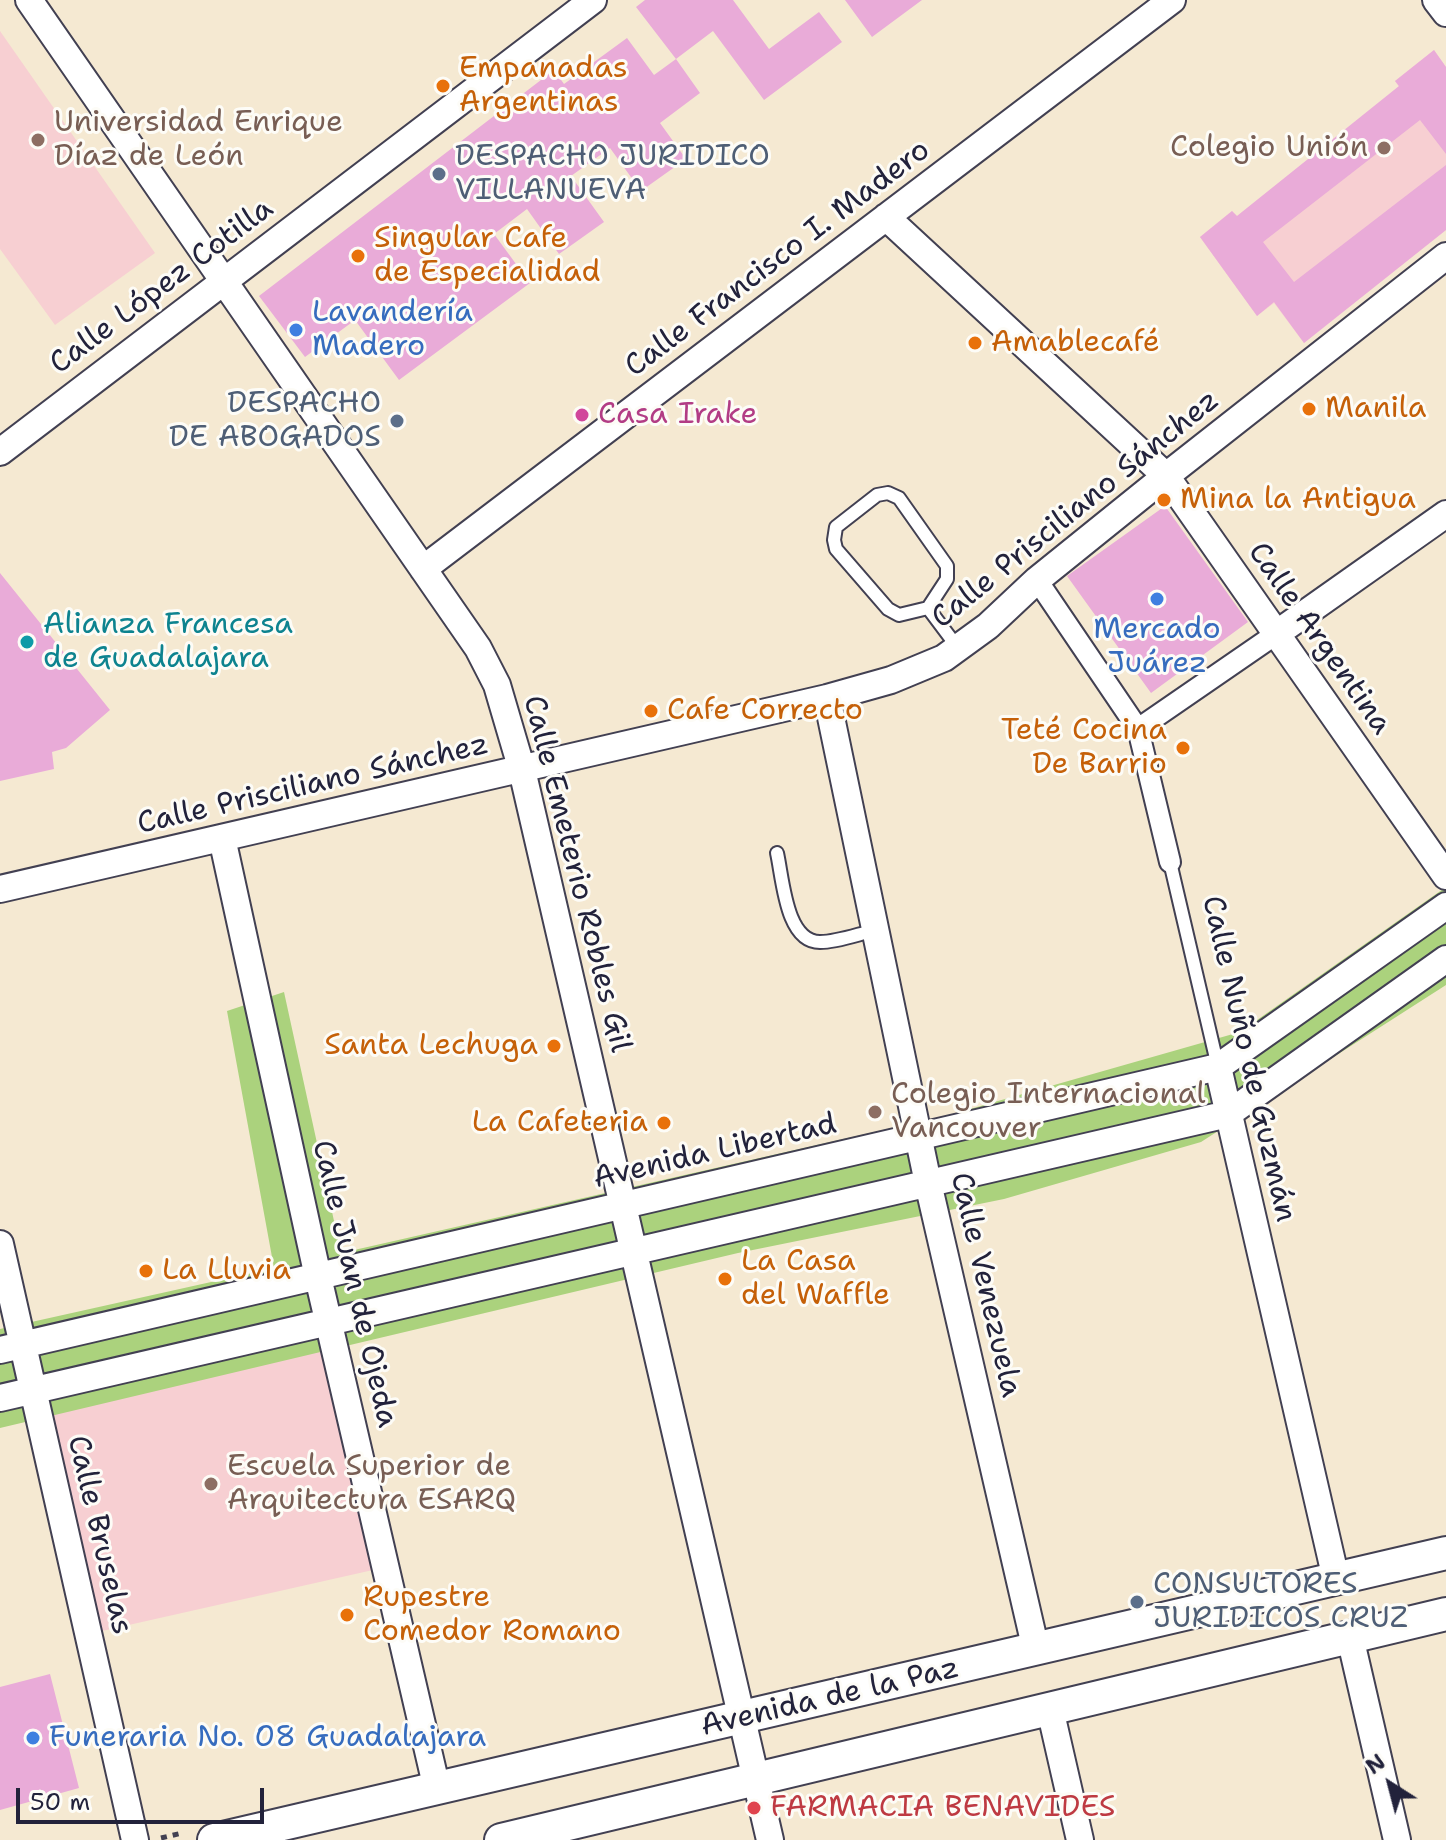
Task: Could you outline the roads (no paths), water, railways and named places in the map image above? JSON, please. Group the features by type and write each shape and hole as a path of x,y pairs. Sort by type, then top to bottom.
{"street":[{"name":"Calle Emeterio Robles Gil","path":"29,0 478,648 497,685 522,770 770,1840"},
{"name":"Calle López Cotilla","path":"0,452 593,0"},
{"name":"Calle Francisco I. Madero","path":"423,569 1172,0"},
{"path":"1436,0 1446,13"},
{"name":"Calle Argentina","path":"886,217 1166,476 1446,876"},
{"name":"Calle Prisciliano Sánchez","path":"0,889 827,698 891,680 944,658 988,626 1037,580 1166,476 1446,256"},
{"path":"1138,729 1446,514"},
{"name":"Calle Nuño de Guzmán","path":"1037,580 1138,729 1170,862"},
{"name":"Calle Venezuela","path":"827,698 928,1183 1036,1650"},
{"name":"Calle Juan de Ojeda","path":"222,838 318,1277 437,1789"},
{"name":"Avenida Libertad","path":"12,1347 1218,1067 1446,906"},
{"path":"0,1398 1228,1114 1446,959"},
{"name":"Calle Nuño de Guzmán","path":"1218,1067 1336,1579"},
{"name":"Calle Bruselas","path":"0,1244 12,1347 33,1390 135,1840"},
{"name":"Avenida de la Paz","path":"214,1840 1446,1553"},
{"name":"Avenida de la Paz","path":"501,1840 1446,1614"},
{"path":"1350,1637 1397,1840"},
{"path":"1050,1709 1080,1840"}],"lane":[{"path":"888,493 899,498 947,566 947,579 928,608 899,615 888,609 836,549 836,527 877,495 888,493"},
{"path":"928,608 958,648"},
{"path":"777,853 793,924 799,935 810,941 823,942 876,930"},
{"name":"Calle Nuño de Guzmán","path":"1170,862 1218,1067"}],"place":[{"name":"Empanadas Argentinas","path":"443,86"},
{"name":"Universidad Enrique Díaz de León","path":"38,140"},
{"name":"Colegio Unión","path":"1384,148"},
{"name":"DESPACHO JURIDICO VILLANUEVA","path":"439,174"},
{"name":"Singular Cafe de Especialidad","path":"358,256"},
{"name":"Lavandería Madero","path":"296,330"},
{"name":"Amablecafé","path":"975,343"},
{"name":"Manila","path":"1309,409"},
{"name":"Casa Irake","path":"582,415"},
{"name":"DESPACHO DE ABOGADOS","path":"397,421"},
{"name":"Mina la Antigua","path":"1164,500"},
{"name":"Mercado Juárez","path":"1157,599"},
{"name":"Alianza Francesa de Guadalajara","path":"27,642"},
{"name":"Cafe Correcto","path":"651,711"},
{"name":"Teté Cocina De Barrio","path":"1183,748"},
{"name":"Santa Lechuga","path":"554,1046"},
{"name":"Colegio Internacional Vancouver","path":"875,1112"},
{"name":"La Cafeteria","path":"664,1123"},
{"name":"La Lluvia","path":"146,1271"},
{"name":"La Casa del Waffle","path":"725,1279"},
{"name":"Escuela Superior de Arquitectura ESARQ","path":"211,1484"},
{"name":"CONSULTORES JURIDICOS CRUZ","path":"1137,1602"},
{"name":"Rupestre Comedor Romano","path":"347,1615"},
{"name":"Funeraria No. 08 Guadalajara","path":"33,1738"},
{"name":"FARMACIA BENAVIDES","path":"754,1808"}]}
